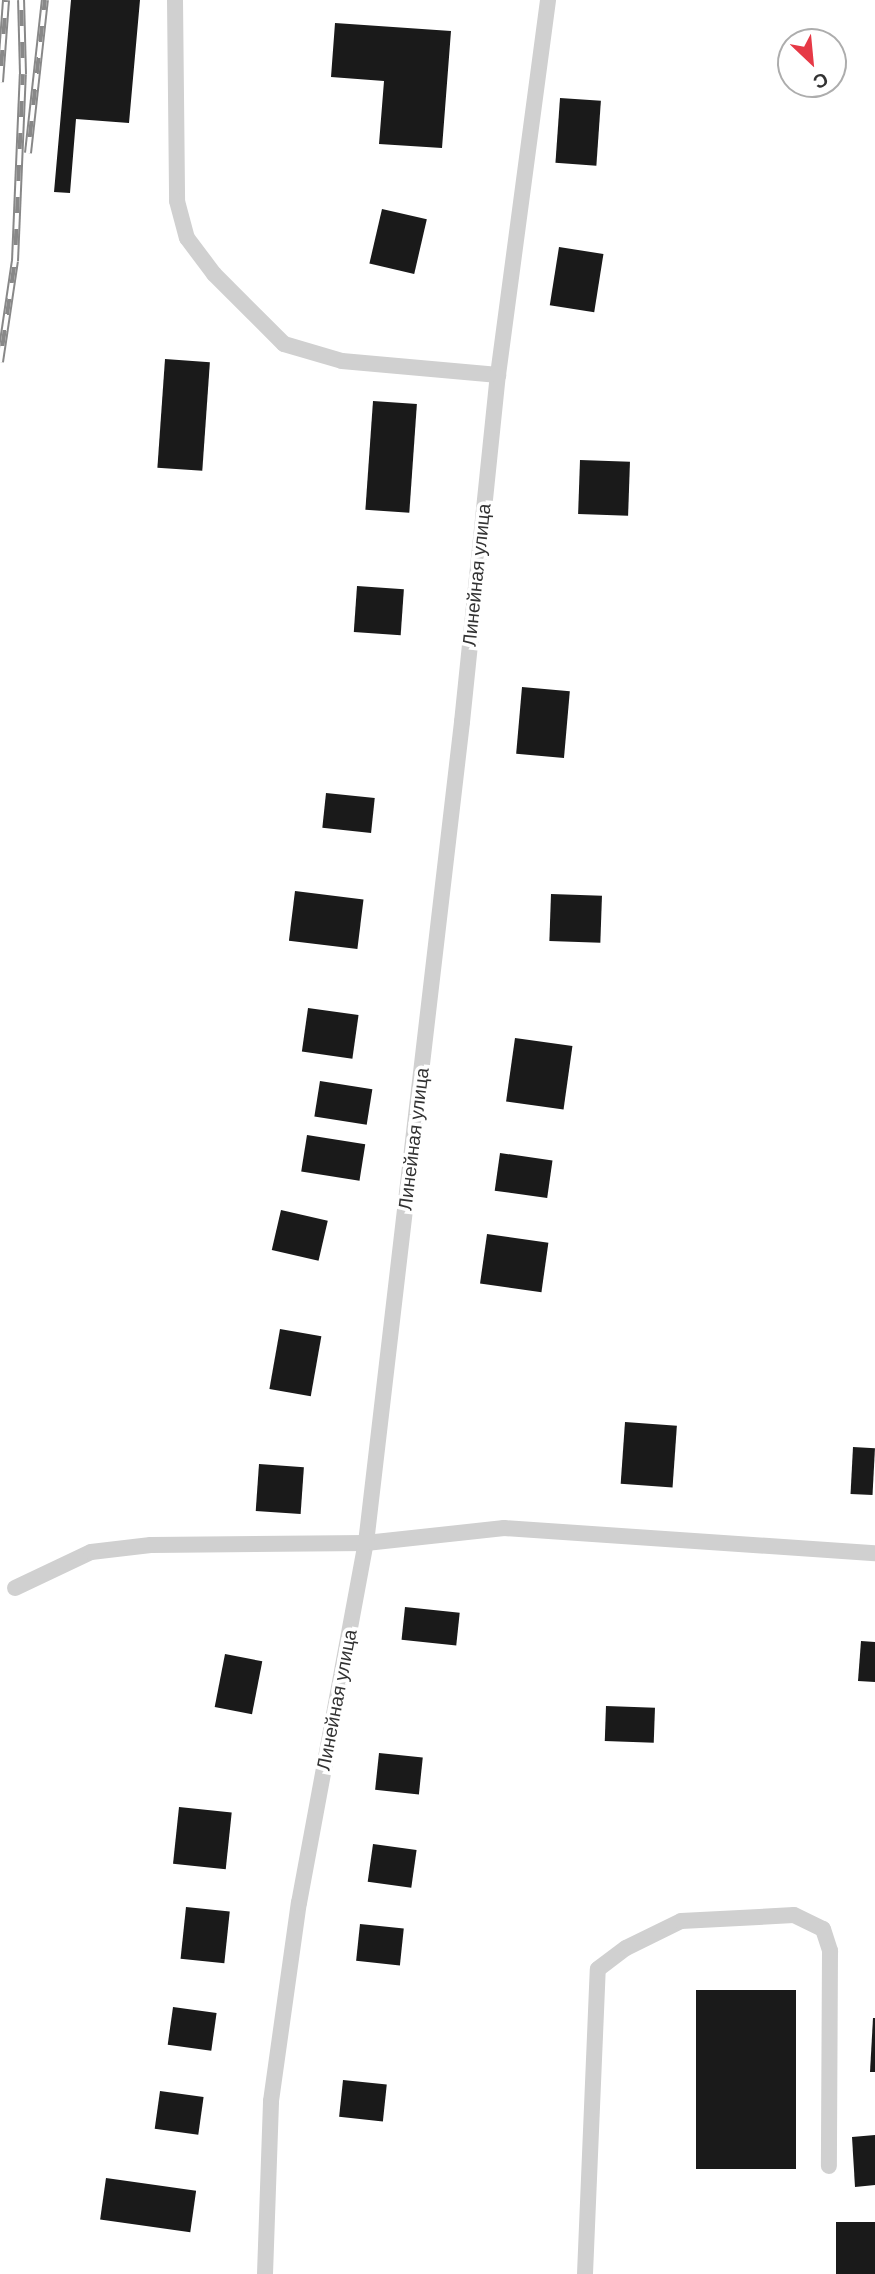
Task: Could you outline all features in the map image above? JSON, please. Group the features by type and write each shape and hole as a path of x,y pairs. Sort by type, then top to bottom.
{"lane":[{"path":"175,0 177,201 187,238 214,274 284,344 342,361 498,375"},
{"name":"Линейная улица","path":"265,2274 271,2101 299,1903 366,1543 462,722 498,375 548,0"},
{"path":"15,1588 48,1570 103,1550 151,1545 366,1543 504,1528 875,1553"},
{"path":"585,2274 598,1969 626,1948 681,1921 794,1915 823,1929 830,1951 829,2166"}],"building":[{"path":"71,0 140,0 129,123 76,119 70,193 54,192"},
{"path":"335,23 451,31 442,148 379,144 384,81 331,77"},
{"path":"560,98 601,101 596,166 555,163"},
{"path":"382,209 427,219 414,274 369,264"},
{"path":"559,247 603,254 594,312 550,305"},
{"path":"165,359 210,362 202,471 157,468"},
{"path":"373,401 417,404 409,513 365,510"},
{"path":"580,460 630,462 628,516 578,514"},
{"path":"357,586 404,589 401,635 354,632"},
{"path":"522,687 570,691 564,758 516,754"},
{"path":"326,793 375,798 371,833 322,828"},
{"path":"295,891 363,899 357,949 289,941"},
{"path":"551,894 602,896 600,943 549,941"},
{"path":"308,1008 359,1015 352,1059 302,1052"},
{"path":"515,1038 572,1046 564,1109 506,1101"},
{"path":"320,1081 372,1089 367,1125 314,1117"},
{"path":"307,1135 365,1144 359,1181 301,1172"},
{"path":"500,1153 552,1160 547,1198 495,1191"},
{"path":"281,1210 328,1221 319,1261 272,1250"},
{"path":"487,1234 548,1243 541,1292 480,1284"},
{"path":"280,1329 321,1336 311,1396 269,1389"},
{"path":"625,1422 677,1426 673,1487 621,1484"},
{"path":"853,1447 875,1448 873,1495 851,1494"},
{"path":"259,1464 304,1467 301,1514 256,1511"},
{"path":"405,1607 460,1613 456,1646 402,1640"},
{"path":"861,1641 875,1642 875,1682 858,1681"},
{"path":"225,1654 262,1661 252,1714 215,1707"},
{"path":"606,1706 655,1708 654,1743 605,1741"},
{"path":"379,1753 423,1758 419,1794 375,1790"},
{"path":"179,1807 232,1813 226,1869 173,1864"},
{"path":"373,1844 417,1850 411,1888 368,1882"},
{"path":"186,1907 230,1912 224,1963 181,1959"},
{"path":"360,1924 404,1929 400,1965 356,1961"},
{"path":"696,1990 796,1990 796,2169 696,2169"},
{"path":"173,2007 217,2013 211,2051 168,2045"},
{"path":"873,2018 875,2072 870,2072"},
{"path":"343,2080 387,2085 383,2121 339,2117"},
{"path":"160,2091 204,2097 198,2135 155,2129"},
{"path":"875,2135 875,2185 855,2187 852,2137"},
{"path":"106,2178 196,2191 190,2232 100,2220"},
{"path":"836,2222 875,2222 875,2274 836,2274"}],"railway":[{"path":"0,82 6,0"},
{"path":"0,362 15,261 23,74 21,0"},
{"path":"28,153 45,0"}]}
